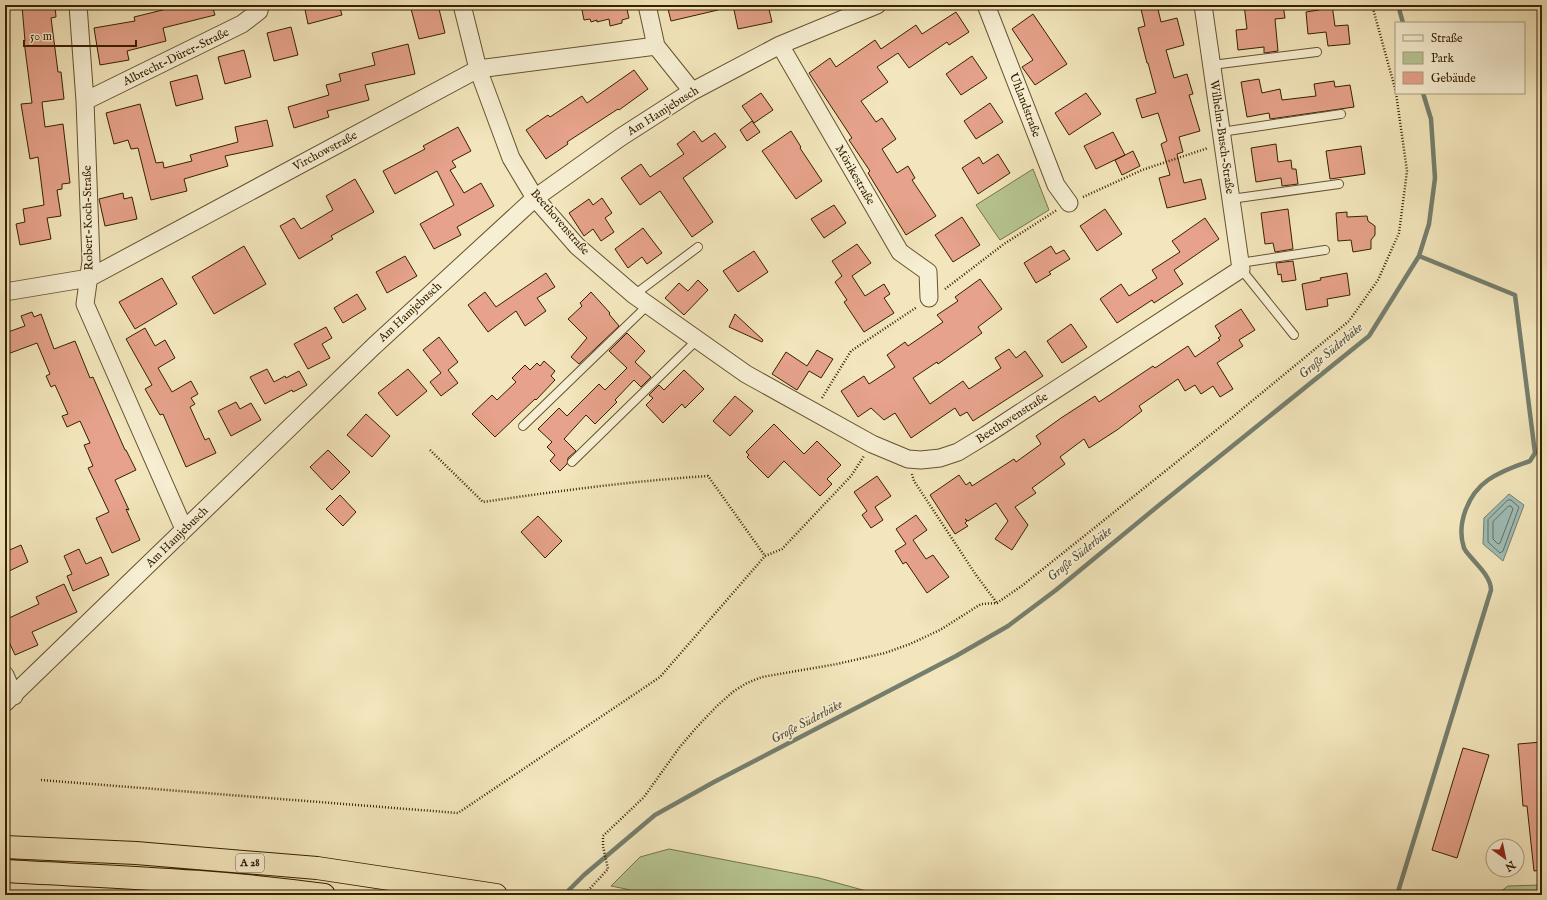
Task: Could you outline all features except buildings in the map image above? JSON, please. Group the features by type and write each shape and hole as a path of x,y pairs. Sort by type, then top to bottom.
{"highway":[{"name":"A 28","path":"5,847 136,853 316,868 495,895"},
{"name":"A 28","path":"5,872 138,878 224,884 324,895"}],"street":[{"name":"Robert-Koch-Straße","path":"78,5 85,102 92,261 84,304 184,529"},
{"name":"Albrecht-Dürer-Straße","path":"85,102 242,24 259,11 260,5"},
{"name":"Beethovenstraße","path":"462,5 478,69 511,158 535,198 577,246 634,295 746,374 872,444 908,458 921,460 940,458 958,452 1241,266"},
{"path":"647,5 656,46 688,86 691,92"},
{"name":"Uhlandstraße","path":"986,5 1056,185 1069,203"},
{"name":"Wilhelm-Busch-Straße","path":"1203,5 1230,199 1241,266"},
{"name":"Am Hamjebusch","path":"9,699 374,346 535,198 621,137 691,92 780,45 867,7"},
{"name":"Mörikestraße","path":"780,45 900,252 928,272 929,298"},
{"name":"Virchowstraße","path":"5,292 89,278 478,69 656,46"},
{"path":"5,675 9,699"}],"lane":[{"path":"1212,65 1317,52"},
{"path":"1222,139 1341,114"},
{"path":"1230,199 1339,184"},
{"path":"634,295 698,247"},
{"path":"1294,335 1241,266 1325,250"},
{"path":"523,426 648,305"},
{"path":"572,462 698,340"}],"path":[{"path":"1372,5 1395,88"},
{"path":"584,895 606,873 608,869 603,846 603,836 644,797 678,748 716,706 734,691 747,683 762,677 837,664 910,644 940,630 981,604 997,603 1023,585 1223,425 1349,321 1378,280 1399,233 1407,171 1396,94"},
{"path":"814,412 851,351 943,290 1004,244 1069,203 1142,170 1205,149 1222,139"},
{"path":"41,780 458,813 660,677 765,556 782,549 851,476 872,444"},
{"path":"430,450 483,502 589,486 708,476 765,556"},
{"path":"908,458 914,481 976,575 997,603"}],"green space":[{"path":"1033,169 1049,210 1000,240 976,205"},
{"path":"669,849 819,878 881,895 644,895 611,886 640,857"},
{"path":"1542,885 1542,895 1496,895 1508,886"}],"water":[{"path":"1509,494 1524,505 1503,561 1483,544 1484,518"}],"waterway":[{"name":"Große Süderbäke","path":"1398,5 1403,22"},
{"name":"Große Süderbäke","path":"564,895 584,875 655,815 714,782 956,656 1008,626 1056,590 1369,336 1419,256 1429,224 1435,178 1431,119 1423,94"},
{"path":"1397,895 1491,590 1486,576 1464,548 1462,529 1466,510 1475,493 1488,480 1503,471 1530,461 1535,453 1515,295 1419,256"}]}
